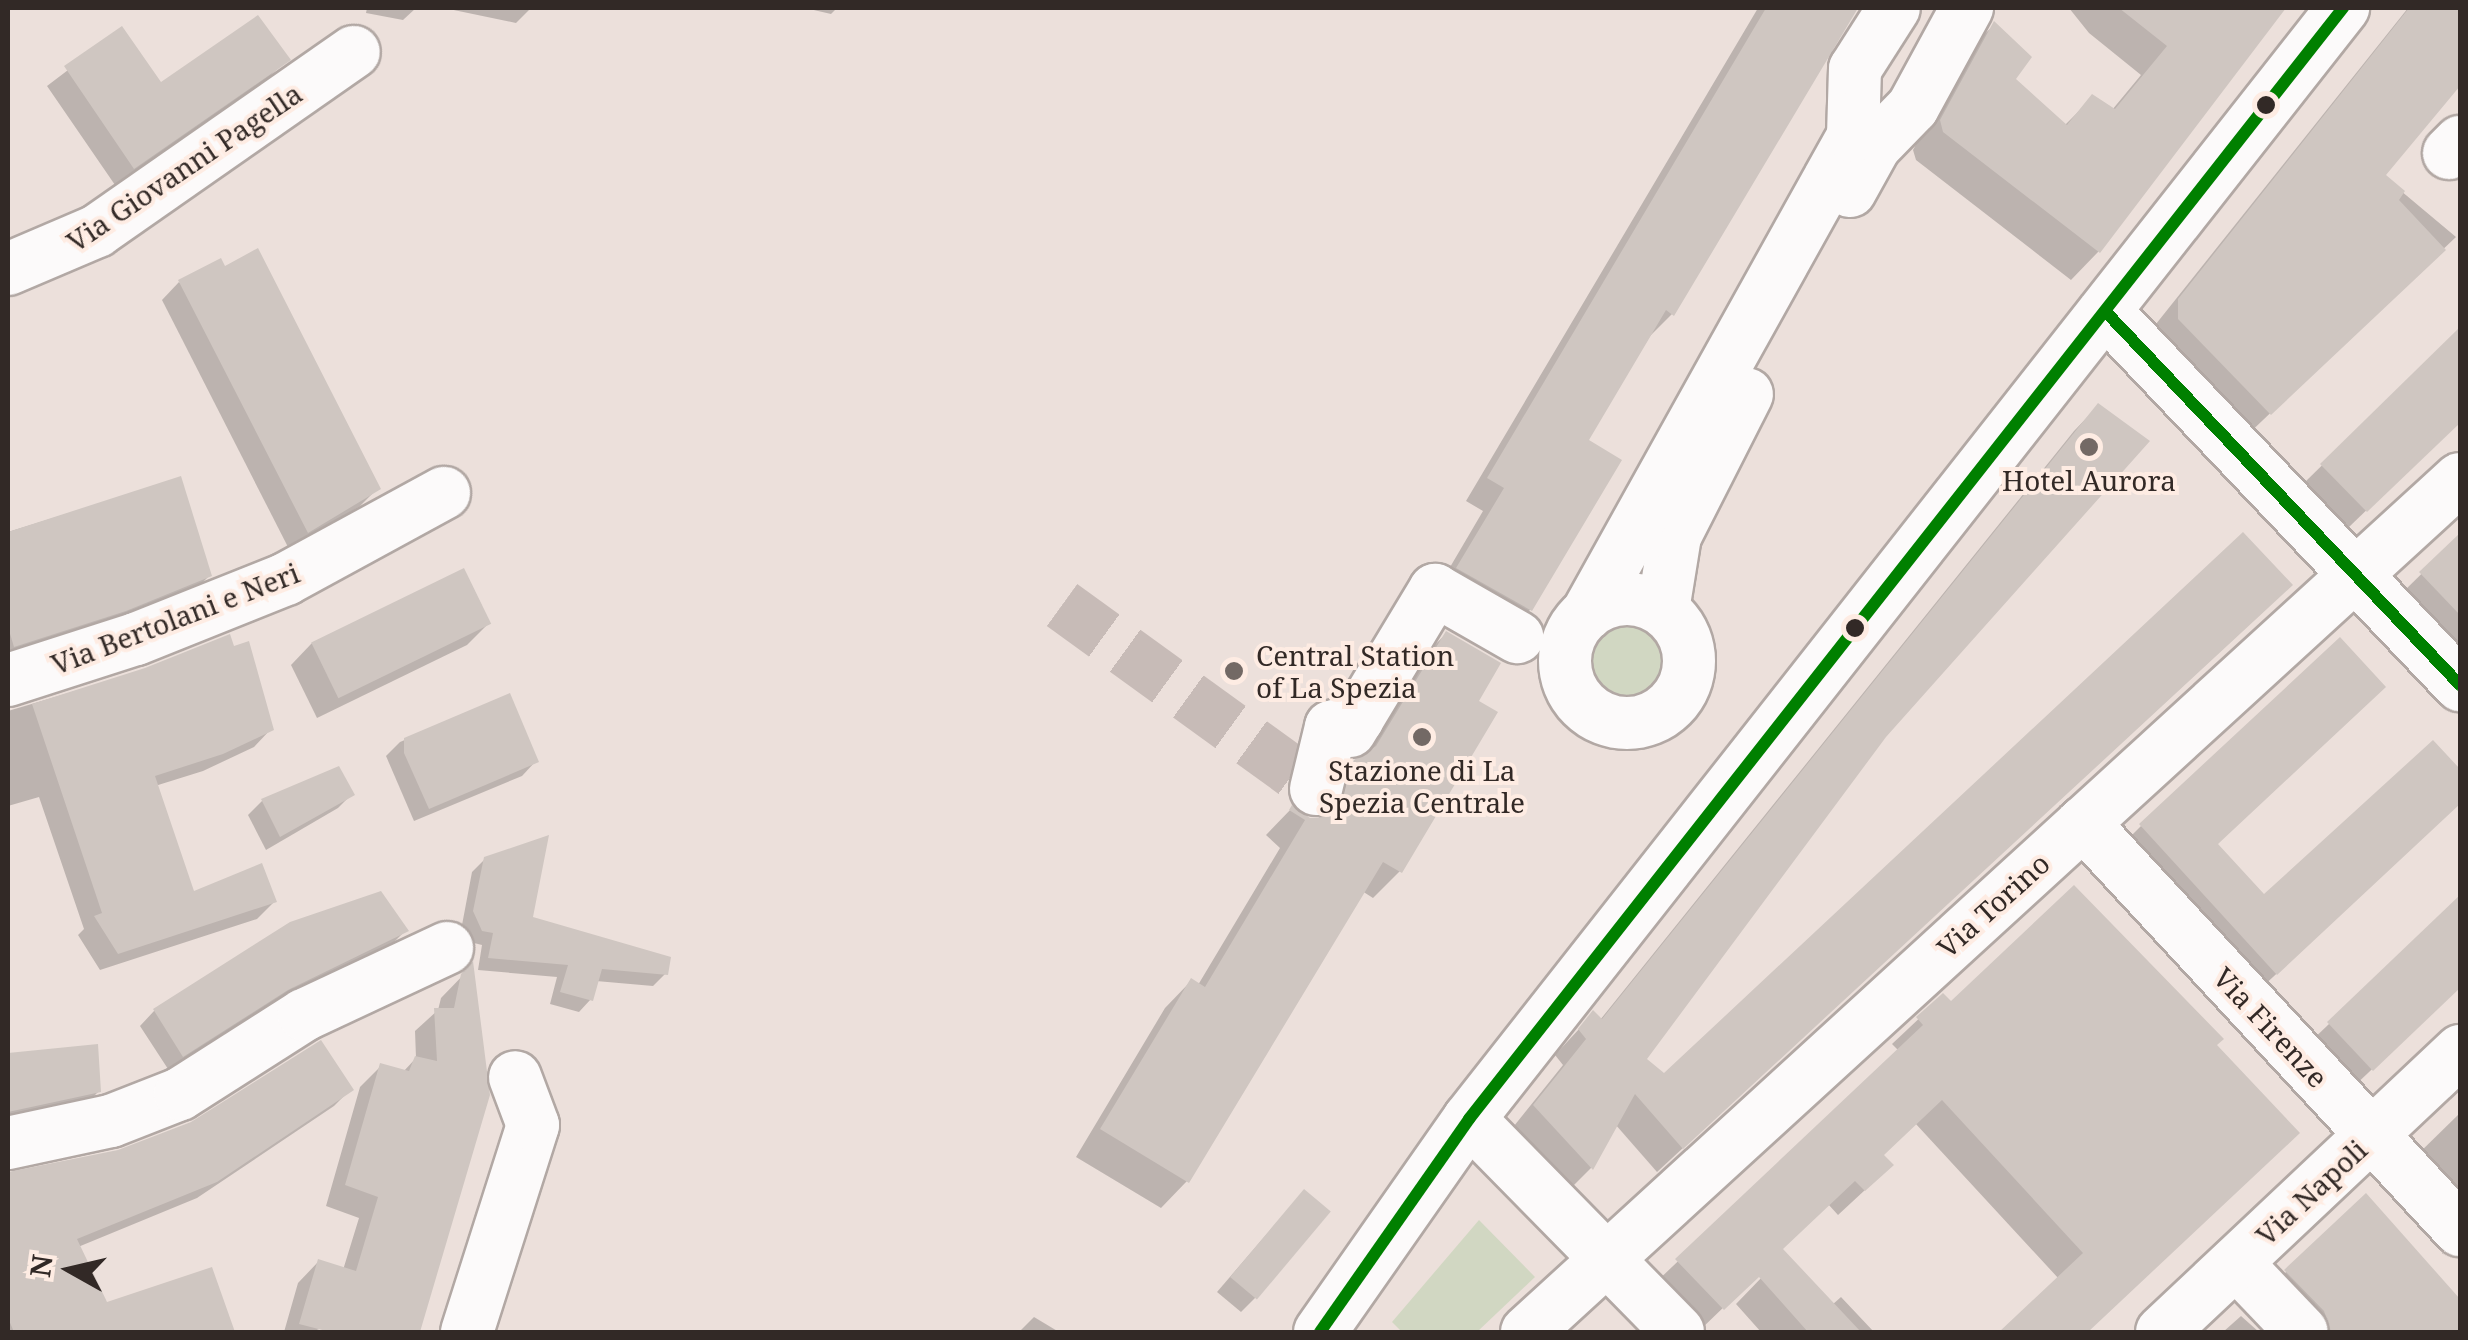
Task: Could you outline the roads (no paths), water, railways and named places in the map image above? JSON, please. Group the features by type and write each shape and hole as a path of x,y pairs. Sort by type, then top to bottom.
{"street":[{"path":"1664,610 1675,536 1751,386 1777,323 1875,146 1872,116 1855,69 1894,8"},
{"path":"1587,614 1624,598 1664,610 1678,624 1689,663 1675,700 1642,722 1602,718 1572,690 1566,670 1573,630 1587,614 1853,136 1872,116 1914,107 1966,8"},
{"path":"1320,1332 1469,1119 2343,8"},
{"name":"Via Giovanni Pagella","path":"8,270 98,231 354,52"},
{"path":"2105,312 2460,685"},
{"name":"Via Torino","path":"1526,1332 2460,479"},
{"name":"Via Bertolani e Neri","path":"8,680 136,638 286,579 444,492"},
{"path":"1316,788 1331,726 1354,725 1435,590 1517,637"},
{"name":"Via Firenze","path":"2083,823 2460,1230"},
{"path":"8,1143 111,1120 180,1094 304,1015 447,948"},
{"name":"Via Napoli","path":"2162,1332 2460,1051"},
{"path":"466,1332 532,1124 515,1077"},
{"path":"1469,1119 1678,1332"},
{"path":"2236,1263 2302,1332"}],"tunnel":[{"path":"1062,605 1316,789"}],"place":[{"name":"Hotel Aurora","path":"2089,447"},
{"name":"Central Station of La Spezia","path":"1234,671"},
{"name":"Stazione di La Spezia Centrale","path":"1422,737"}]}
